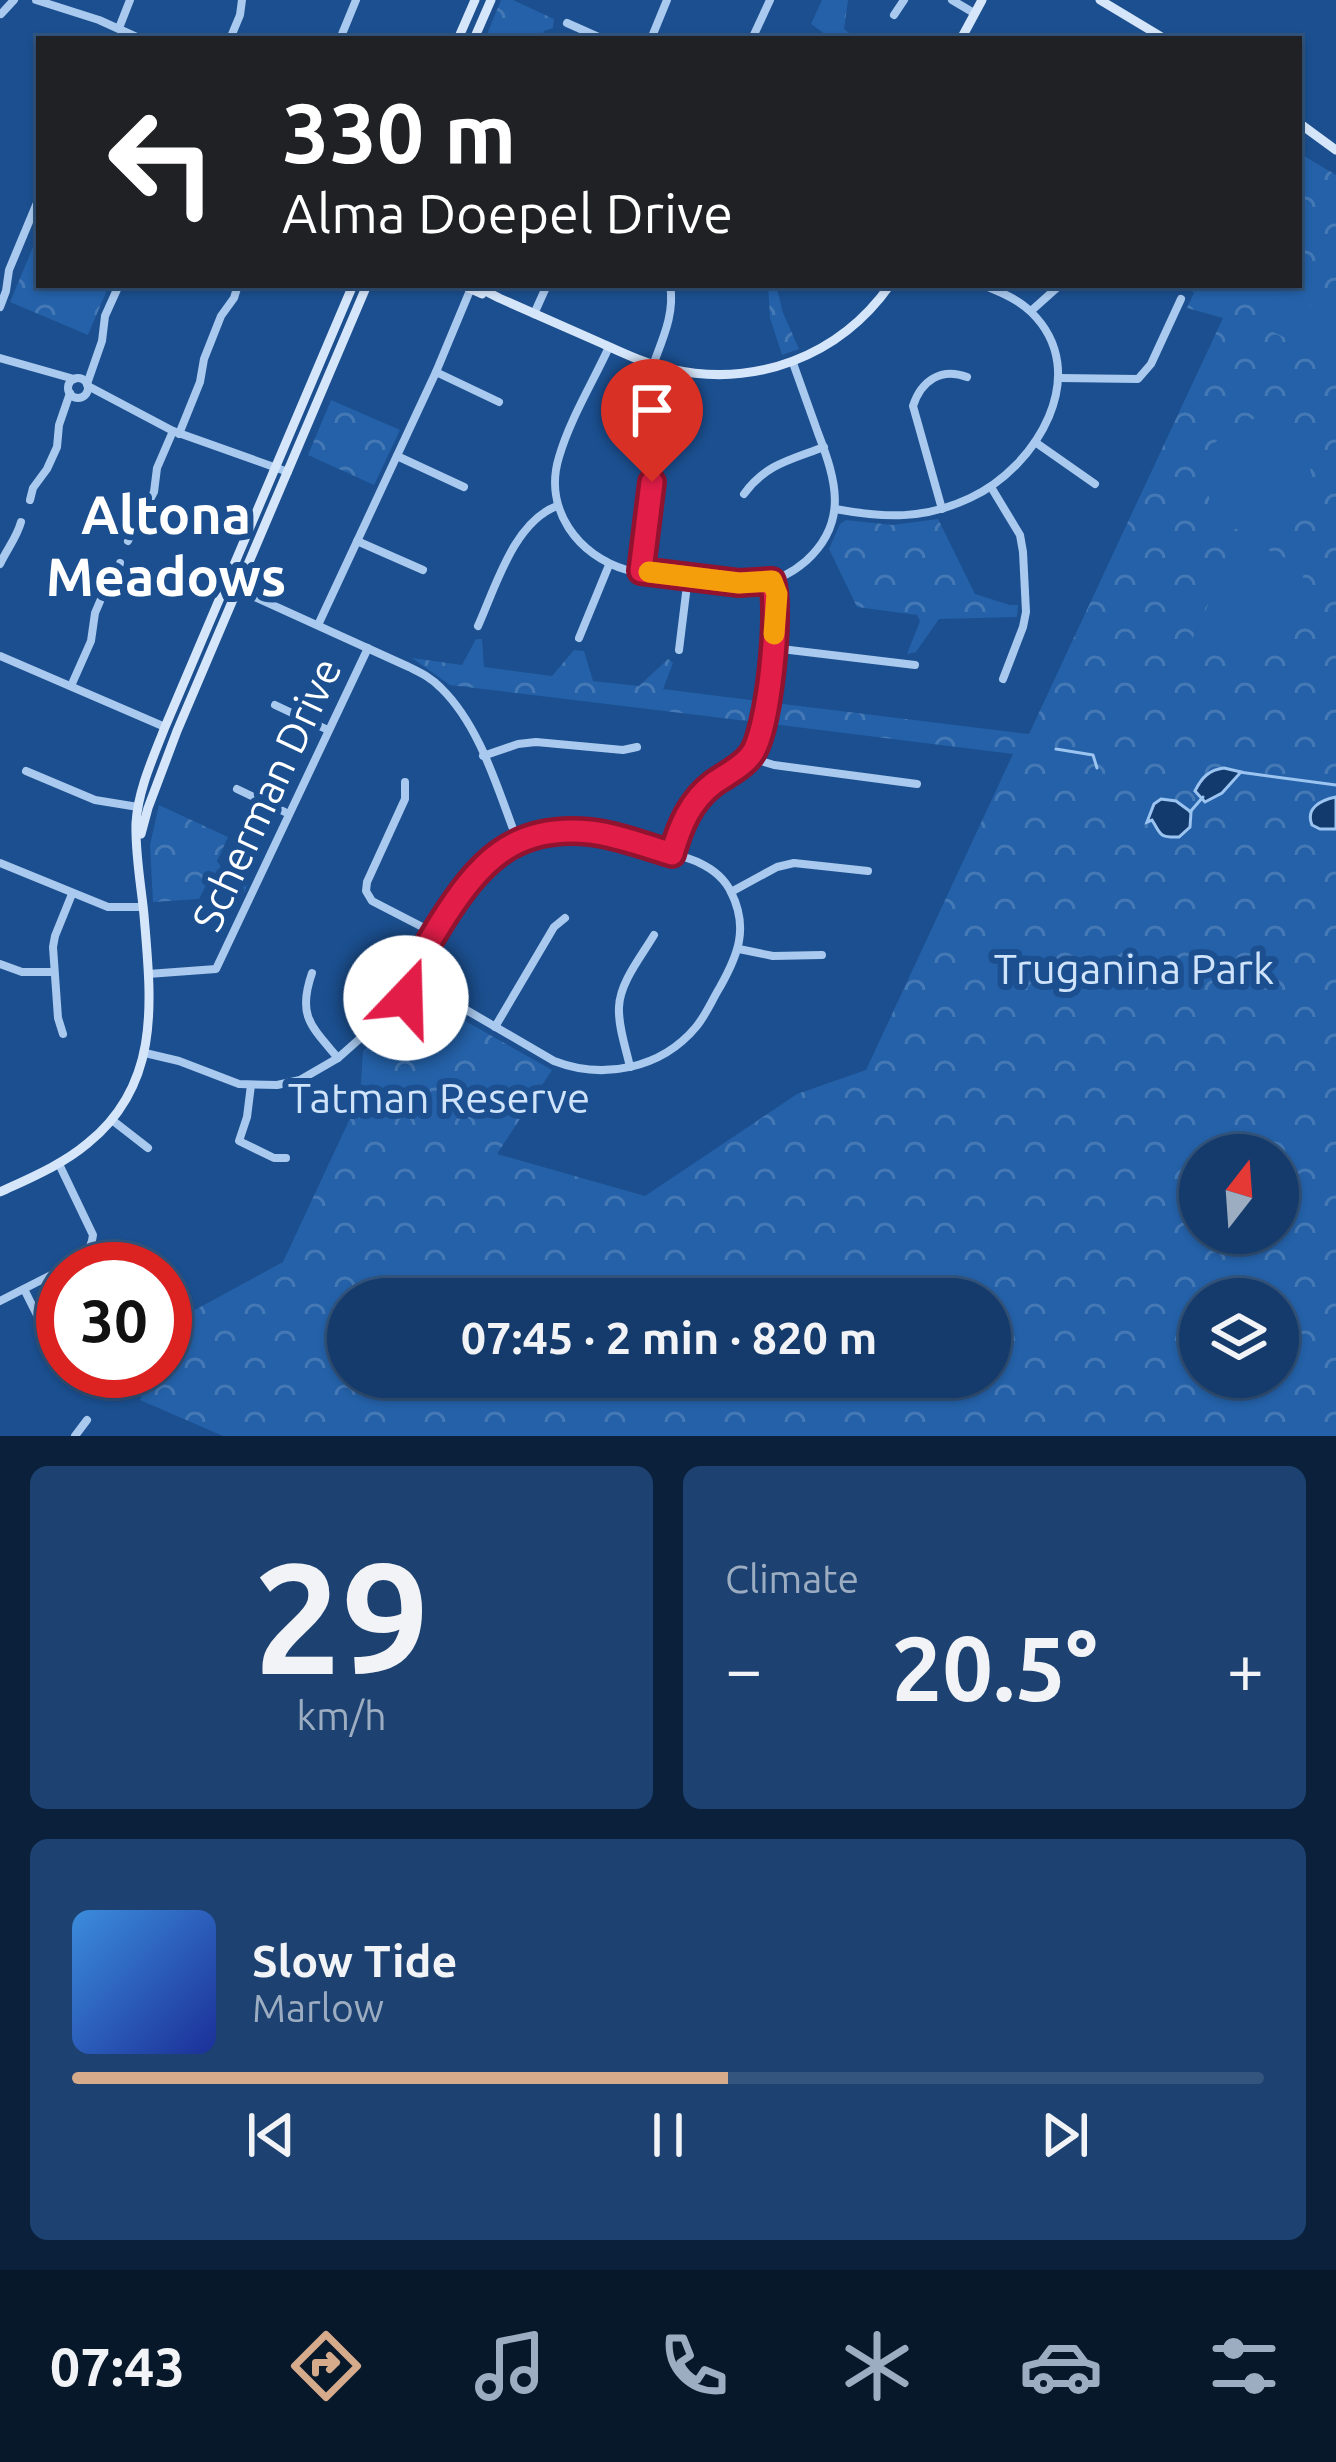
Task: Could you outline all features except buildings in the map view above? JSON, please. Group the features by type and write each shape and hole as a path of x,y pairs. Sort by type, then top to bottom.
{"street":[{"path":"1,15 9,0"},
{"path":"40,0 135,36"},
{"path":"109,36 130,0"},
{"path":"231,36 242,0"},
{"path":"341,36 356,0"},
{"path":"459,36 475,0"},
{"path":"475,36 491,0"},
{"path":"652,36 667,0"},
{"path":"753,36 770,0"},
{"path":"895,15 904,0"},
{"path":"952,0 974,14"},
{"path":"963,36 982,0"},
{"path":"1100,0 1161,36"},
{"path":"1111,0 1132,18"},
{"path":"567,23 595,36"},
{"path":"1302,125 1336,146"},
{"path":"0,307 9,269 36,205"},
{"path":"75,378 92,363 117,288"},
{"path":"128,541 154,492 157,468 200,382 203,359 237,288"},
{"path":"0,1192 59,1164 89,1143 129,1094 145,1052 150,1005 138,845 150,767 237,589 352,288"},
{"path":"171,729 226,584 367,288"},
{"path":"318,625 470,288 653,365 730,376 793,363 846,332 888,288"},
{"path":"534,314 546,288"},
{"path":"653,365 668,324 671,288"},
{"path":"835,509 887,518 942,509 991,487 1035,442 1057,396 1058,358 1031,311 990,288"},
{"path":"1031,311 1057,288"},
{"path":"1060,378 1138,379 1151,364 1181,299"},
{"path":"609,346 558,459 557,506 577,541 609,565 739,583 772,581 795,570 816,552 835,509 835,482 793,363"},
{"path":"0,358 83,379 108,398 176,433 282,470"},
{"path":"75,394 88,392 92,363"},
{"path":"47,372 75,394 108,398"},
{"path":"436,372 499,402"},
{"path":"942,509 913,406 920,391 938,374 967,377"},
{"path":"30,500 56,447 59,425 75,394 75,378"},
{"path":"1035,442 1096,484"},
{"path":"744,494 758,475 824,447"},
{"path":"397,456 464,487"},
{"path":"641,571 652,482 667,460"},
{"path":"991,487 1020,535 1023,553 1026,612 1004,679"},
{"path":"478,626 521,533 544,511 557,506"},
{"path":"0,564 21,521"},
{"path":"357,541 423,570"},
{"path":"71,686 92,638 95,613 120,563"},
{"path":"580,638 609,565"},
{"path":"679,650 688,577"},
{"path":"672,854 684,818 700,796 752,754 764,727 777,603 772,581"},
{"path":"226,584 368,648 442,688 466,720 518,842"},
{"name":"Scherman Drive","path":"148,974 216,969 368,648"},
{"path":"773,648 915,665"},
{"path":"0,656 171,729"},
{"path":"275,705 328,730"},
{"path":"483,756 536,742 623,750 637,747"},
{"path":"752,754 774,765 917,784"},
{"path":"26,771 95,800 143,807"},
{"path":"405,782 405,799 366,891 372,901 434,933"},
{"path":"237,790 290,814"},
{"path":"412,985 445,998 571,1068 630,1067 670,1050 700,1022 733,966 740,917 722,879 695,860 594,832 564,831 518,842 488,859 466,884 418,960 412,985 412,1000"},
{"path":"0,863 108,907 143,907"},
{"path":"731,892 794,863 868,871"},
{"path":"63,1034 54,972 55,936 72,894"},
{"path":"495,1027 554,926 565,918"},
{"path":"630,1067 619,1002 654,935"},
{"path":"739,949 793,958 822,955"},
{"path":"0,964 22,972 54,972"},
{"path":"312,973 304,1008 338,1058"},
{"path":"412,985 422,994 445,998"},
{"path":"145,1052 238,1084 300,1080 338,1058 412,985"},
{"path":"385,1013 422,994"},
{"path":"251,1084 239,1141 274,1158 286,1158"},
{"path":"112,1120 148,1148"},
{"path":"59,1164 93,1235 92,1242"},
{"path":"0,1300 36,1283"},
{"path":"24,1289 36,1313"},
{"path":"75,1436 87,1420"}],"green space":[{"path":"501,0 513,0 554,19 553,28 542,36 486,36"},
{"path":"822,0 848,0 844,29 853,36 828,36 811,24"},
{"path":"1302,155 1336,175 1336,1436 223,1436 140,1400 192,1398 192,1311 283,1262 360,1097 363,1051 407,1012 444,1009 552,1070 497,1154 645,1196 797,1094 866,1070 1013,754 772,724 775,703 1029,734 1223,318 1187,308 1194,293 1188,288 1302,288"},
{"path":"36,240 36,288 108,288 88,335 10,302"},
{"path":"768,288 777,288 799,349 782,355 770,318"},
{"path":"1277,291 1336,314 1336,361 1260,326"},
{"path":"331,400 400,430 374,485 308,455"},
{"path":"1257,418 1282,424 1300,440 1309,461 1306,507 1293,525 1275,535 1250,534 1231,526 1213,506 1206,485 1212,447 1230,429"},
{"path":"938,519 975,594 1018,605 1017,617 939,619 916,652 907,654 920,621 917,615 857,607 829,549 846,520 892,525"},
{"path":"1240,537 1307,568 1259,670 1192,639"},
{"path":"476,639 482,639 484,667 552,676 574,650 584,651 593,681 639,686 668,659 673,663 663,689 758,701 755,722 450,685 412,658 462,665"},
{"path":"159,805 228,837 217,861 225,873 248,883 244,893 221,882 207,883 199,899 153,902 150,845"}],"shaded area":[{"path":"1224,768 1241,772 1222,793 1205,802 1195,791 1210,772"},
{"path":"1336,797 1336,829 1312,825 1313,809"},
{"path":"1161,799 1176,801 1191,812 1190,827 1179,837 1164,836 1152,820 1147,822"}],"waterway":[{"path":"1056,749 1093,755 1097,768"},
{"path":"1239,772 1336,785"},
{"path":"1190,812 1203,797"}],"slow traffic":[{"path":"649,572 739,583 772,581 777,594 774,634"}],"district":[{"name":"Altona Meadows","path":"166,545"}],"route":[{"path":"406,998 403,989 413,967 466,884 488,859 518,842 564,831 594,832 672,854 684,818 700,796 741,765 758,743 764,727 777,603 772,581 739,583 641,571 652,482"}],"park label":[{"name":"Truganina Park","path":"1134,968"},
{"name":"Tatman Reserve","path":"439,1097"}]}
